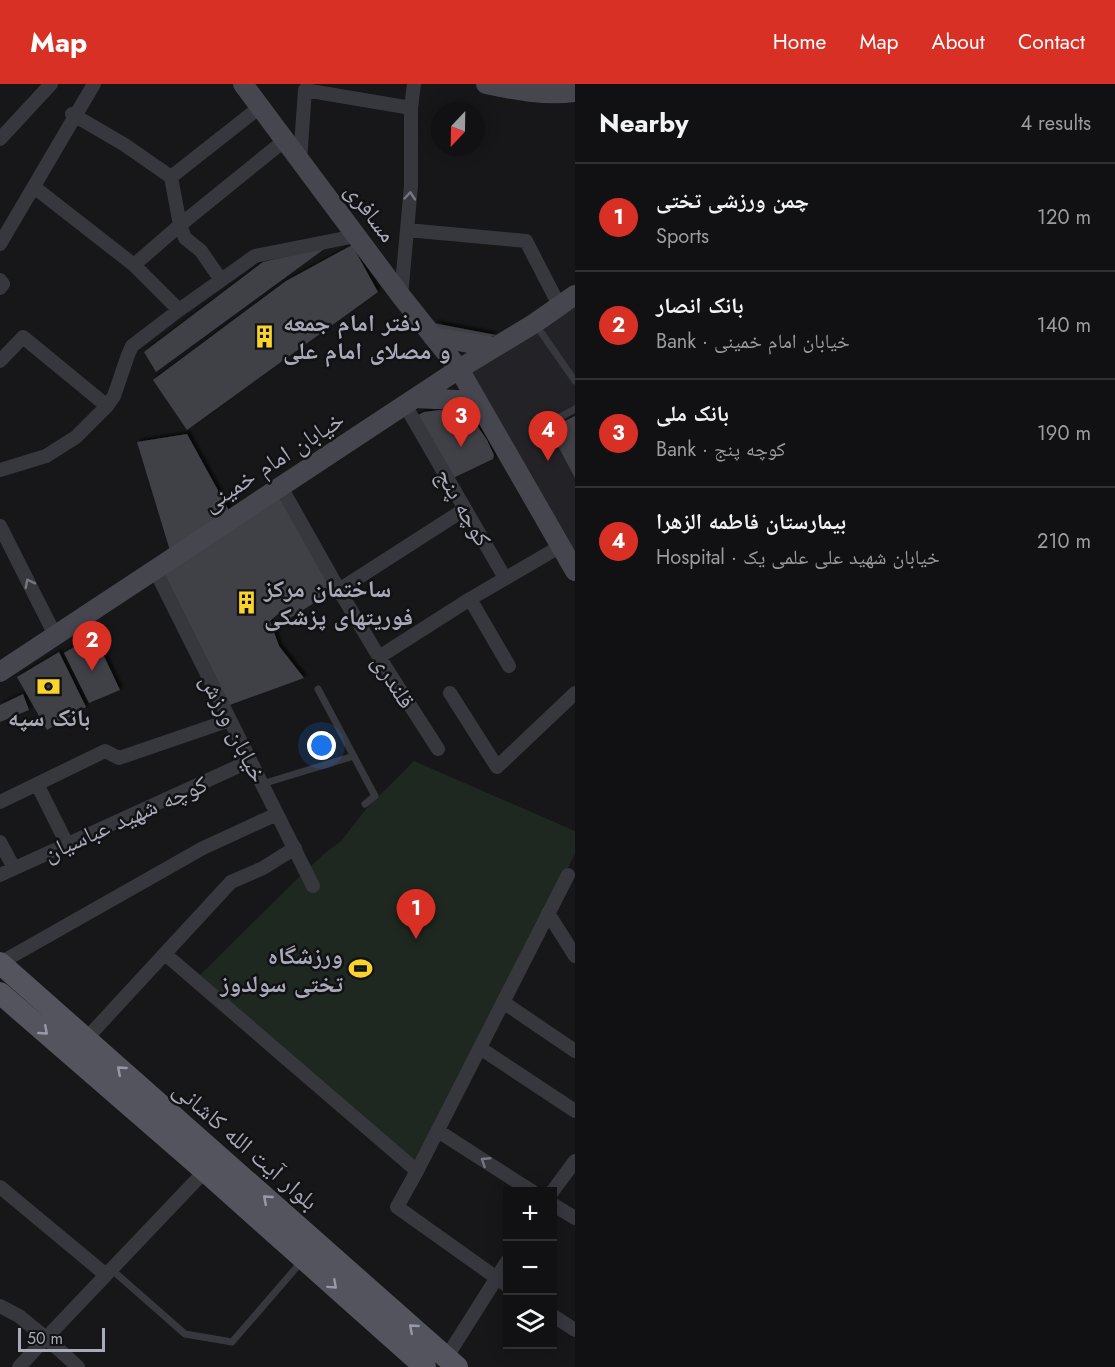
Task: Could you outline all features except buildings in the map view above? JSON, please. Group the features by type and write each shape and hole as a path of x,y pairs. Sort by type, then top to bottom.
{"main road":[{"name":"مسافری","path":"243,84 401,296 459,369 575,570"},
{"path":"486,84 508,89 560,94 575,92"},
{"name":"خیابان امام خمینی","path":"0,672 567,300"},
{"path":"433,337 493,347"},
{"path":"410,402 477,401"},
{"name":"بلوار آیت الله کاشانی","path":"0,963 452,1362"},
{"name":"بلوار آیت الله کاشانی","path":"0,993 205,1171 424,1367"}],"street":[{"path":"0,139 51,84"},
{"path":"0,244 94,84"},
{"path":"401,296 411,186 411,108 414,84"},
{"path":"300,160 306,87 411,108"},
{"path":"171,177 260,107"},
{"path":"74,115 125,145 171,177 180,225 185,238 201,251 221,280"},
{"path":"135,265 180,225 285,140"},
{"path":"34,187 135,265 178,310"},
{"path":"407,230 526,241 567,300"},
{"path":"0,470 46,456 76,437 114,396 132,345 255,256 356,236"},
{"path":"0,280 3,284 0,288"},
{"path":"0,361 23,337 107,406"},
{"name":"کوچه پنج","path":"410,402 465,509 505,578"},
{"name":"قلندری","path":"281,487 379,657 438,749"},
{"path":"339,590 465,509"},
{"path":"0,526 55,635"},
{"path":"379,657 470,599 561,546"},
{"name":"خیابان ورزش","path":"154,570 314,886"},
{"path":"470,599 509,666"},
{"path":"450,693 497,767 575,693"},
{"path":"0,802 105,752 119,758 230,720"},
{"name":"کوچه شهید عباسیان","path":"0,875 250,761"},
{"path":"37,784 67,844"},
{"path":"0,963 203,848 277,814"},
{"path":"0,842 14,868"},
{"path":"87,1040 231,882 263,868 295,848"},
{"path":"452,1362 502,1282 397,1207 568,875"},
{"path":"548,913 575,956"},
{"path":"165,954 417,1171"},
{"path":"503,1002 575,1051"},
{"path":"480,1048 575,1111"},
{"path":"438,1131 527,1187"},
{"path":"556,1187 575,1161"},
{"path":"20,1367 205,1171"},
{"path":"0,1188 108,1272"},
{"path":"557,1207 575,1218"},
{"path":"0,1306 19,1316 78,1367"},
{"path":"557,1318 575,1330"}],"lane":[{"path":"535,323 575,381"},
{"path":"545,444 546,429 549,425 575,409"},
{"path":"318,688 375,796 365,804"},
{"path":"262,784 354,756"},
{"path":"108,1272 185,1334 232,1342 304,1259"}],"shaded area":[{"path":"575,308 575,554 468,369"},
{"name":"ورزشگاه تختی سولدوز","path":"414,761 575,831 575,854 416,1165 195,980 303,873 341,841 366,809"}],"place":[{"name":"دفتر امام جمعه و مصلای امام علی","path":"265,336"},
{"name":"بانک ملی","path":"461,447"},
{"name":"بیمارستان فاطمه الزهرا","path":"548,461"},
{"name":"ساختمان مرکز فوریتهای پزشکی","path":"246,602"},
{"name":"بانک انصار","path":"92,671"},
{"name":"بانک سپه","path":"49,687"},
{"name":"چمن ورزشی تختی","path":"416,939"},
{"name":"ورزشگاه تختی سولدوز","path":"361,969"}]}
